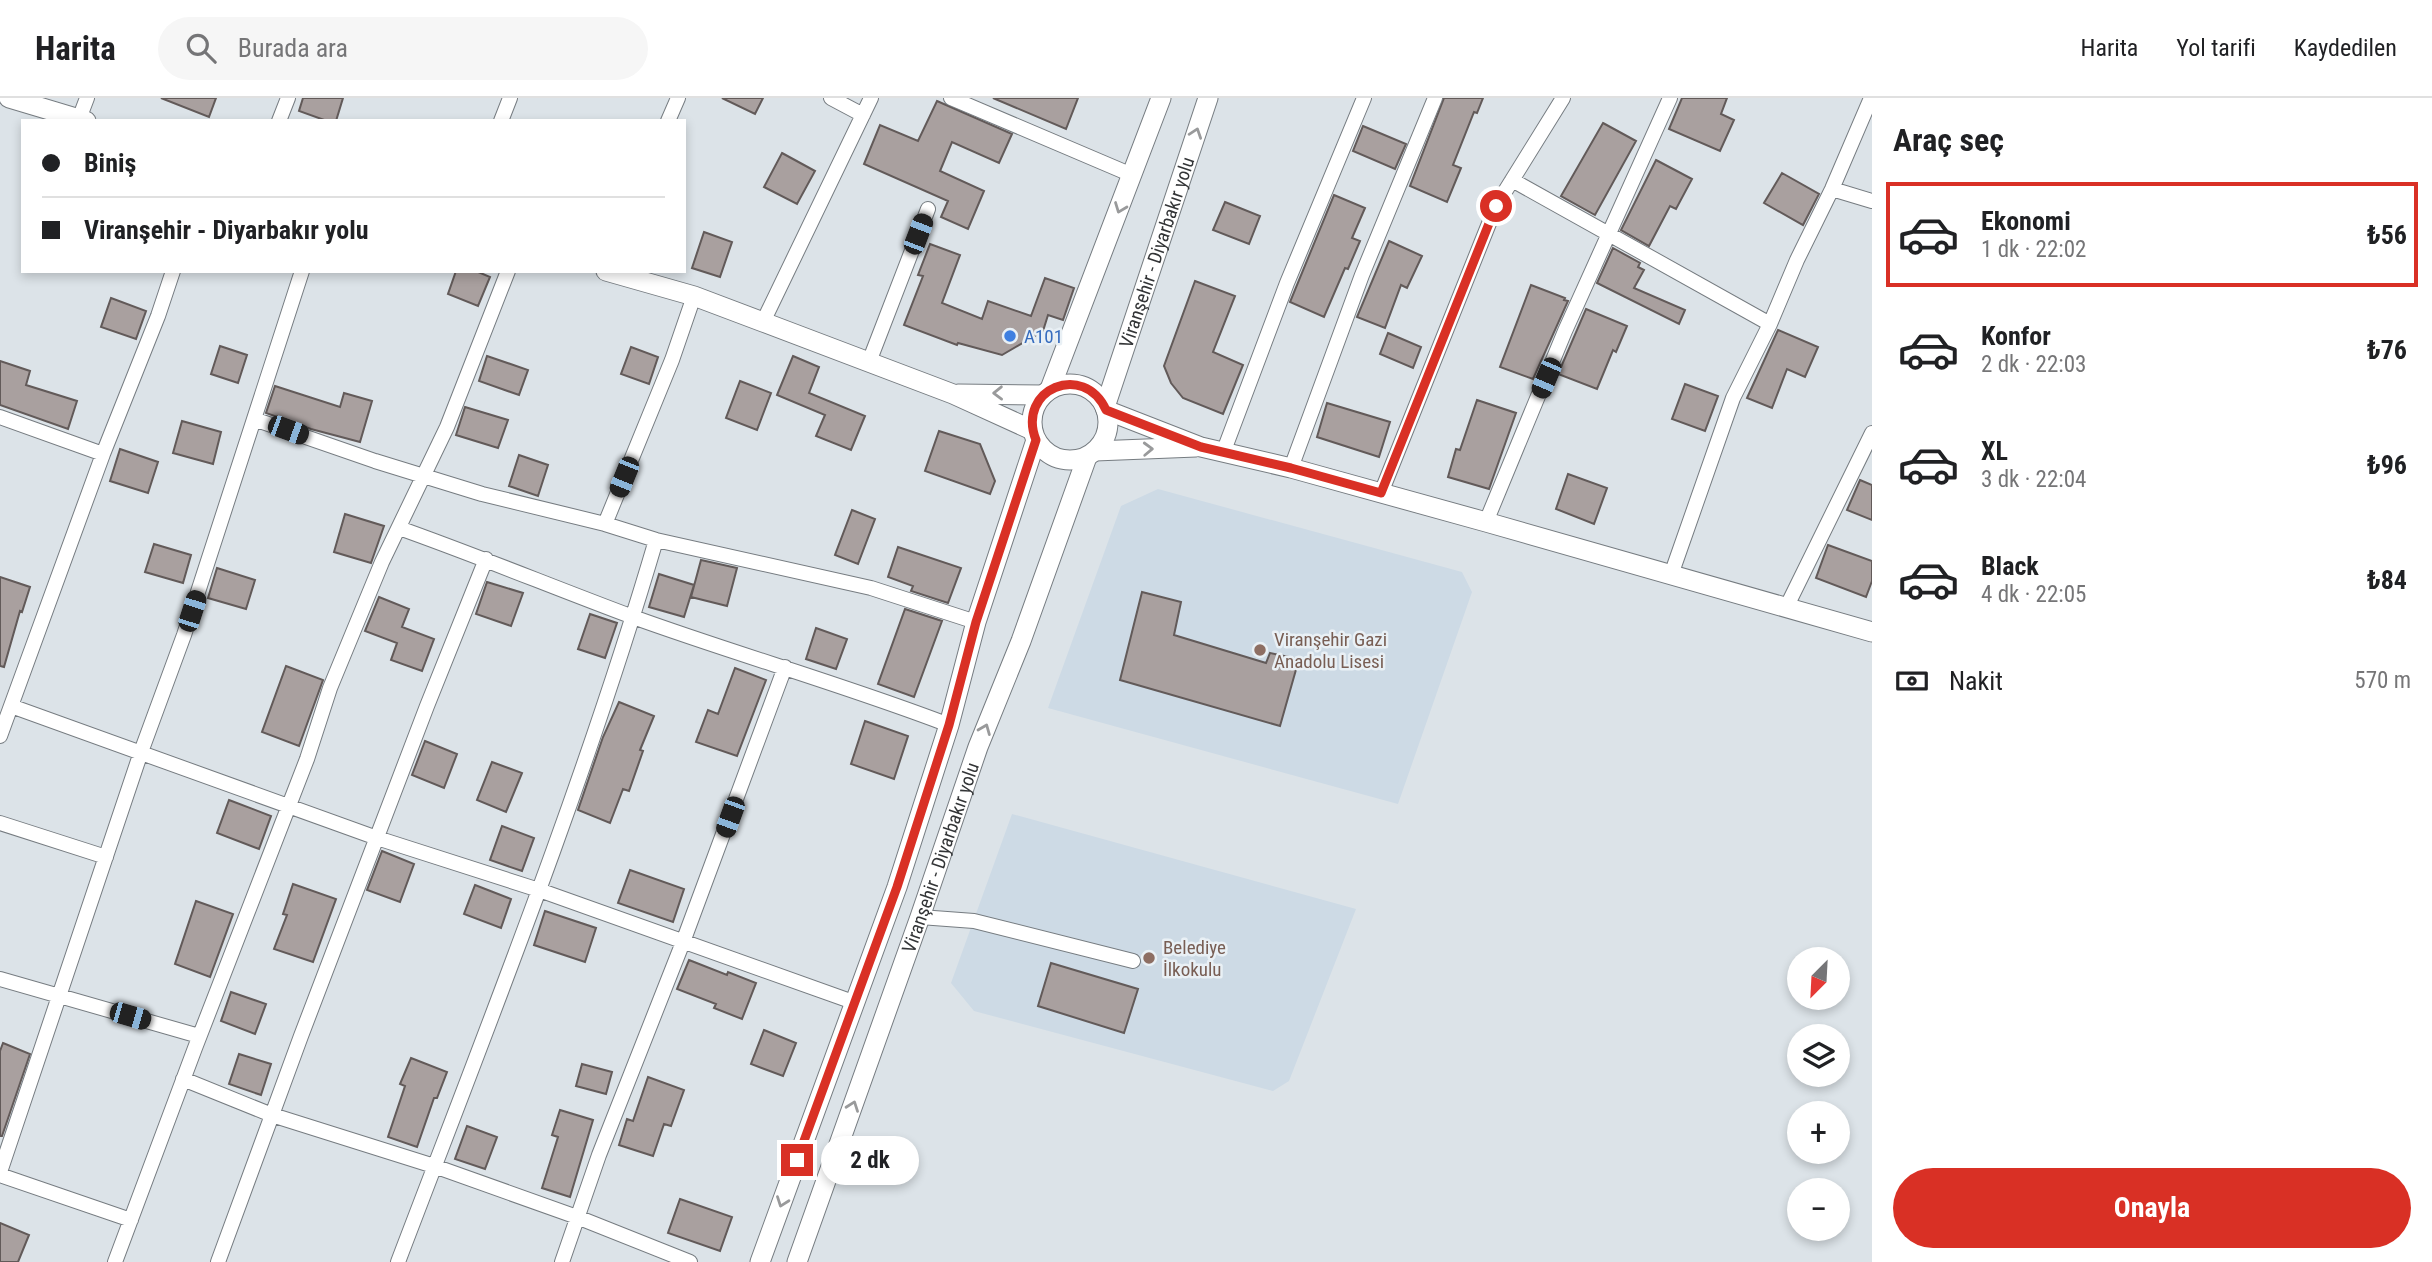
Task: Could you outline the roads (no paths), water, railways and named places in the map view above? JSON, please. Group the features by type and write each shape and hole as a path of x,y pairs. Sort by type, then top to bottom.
{"main road":[{"path":"9,98 80,119"},
{"path":"1161,98 1047,392 1033,411 1034,435 1043,450 1064,460 1091,454 1201,447"},
{"name":"Viranşehir - Diyarbakır yolu","path":"1106,409 1208,98"},
{"path":"613,273 694,296 953,394 1034,435"},
{"path":"953,394 1047,392 1061,385 1082,386 1092,391 1106,409 1201,447 1291,468 1786,608 1871,628"},
{"path":"1091,454 1107,433 1106,409"},
{"name":"Viranşehir - Diyarbakır yolu","path":"760,1262 856,1003 949,725 976,622 1034,435"},
{"name":"Viranşehir - Diyarbakır yolu","path":"797,1262 978,747 1091,454"}],"street":[{"path":"0,105 2,98"},
{"path":"83,119 87,98"},
{"path":"280,119 288,98"},
{"path":"502,119 510,98"},
{"path":"669,119 678,98"},
{"path":"831,98 863,115"},
{"path":"763,322 871,98"},
{"path":"951,98 1132,175"},
{"path":"1223,453 1287,283 1364,98"},
{"path":"1291,468 1362,275 1435,98"},
{"path":"1381,493 1496,206 1563,98"},
{"path":"1486,522 1565,331 1670,98"},
{"path":"1671,575 1733,398 1832,190 1871,98"},
{"path":"1512,180 1770,324"},
{"path":"1832,190 1872,201"},
{"path":"869,362 928,209"},
{"path":"0,736 172,273"},
{"path":"131,1220 0,1174 141,752 184,635 301,273"},
{"path":"115,1262 289,806 330,688 382,562 447,427 507,273"},
{"path":"605,524 672,360 694,296"},
{"path":"0,417 103,454"},
{"path":"254,419 482,494 605,524 656,540 871,588 976,622"},
{"path":"1786,608 1872,433"},
{"path":"399,528 634,617 949,725"},
{"path":"397,1262 539,890 634,617 656,540"},
{"path":"218,1262 377,838 486,559"},
{"path":"562,1262 599,1155 683,942 785,667"},
{"path":"11,706 377,838 539,890 856,1003"},
{"path":"0,822 106,857"},
{"path":"920,917 974,920 1133,961"},
{"path":"0,979 199,1036"},
{"path":"183,1079 272,1115 435,1166 577,1217 690,1262"}],"place":[{"name":"A101","path":"1010,336"},
{"name":"Viranşehir Gazi Anadolu Lisesi","path":"1260,650"},
{"name":"Belediye İlkokulu","path":"1149,958"}]}
